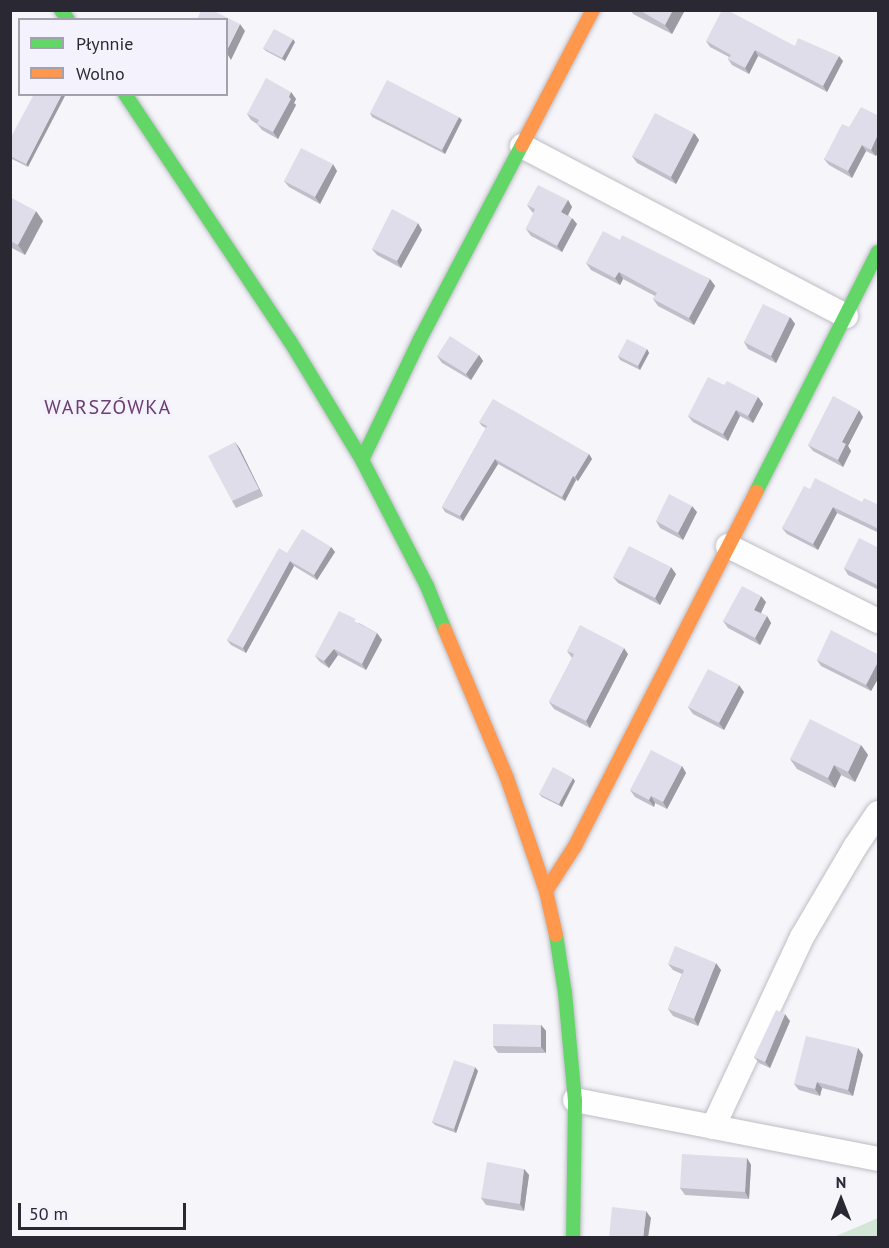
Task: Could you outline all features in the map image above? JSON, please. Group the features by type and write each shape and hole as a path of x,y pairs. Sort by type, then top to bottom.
{"street":[{"path":"362,460 404,369 593,10"},
{"path":"125,96 185,181 290,341 362,460 404,537 462,666 507,778 546,891 565,993 575,1100 576,1164 573,1238"},
{"path":"522,146 846,316"},
{"path":"546,891 575,846 879,252"},
{"path":"728,546 879,621"},
{"path":"713,1127 802,937 855,847 879,813"},
{"path":"575,1100 879,1158"}],"green space":[{"path":"878,1218 878,1237 834,1237"}],"building":[{"path":"201,10 212,10 228,18 198,18"},
{"path":"639,10 673,10 665,25"},
{"path":"722,10 727,10 795,46 798,38 839,56 823,86 755,50 745,68 728,59 731,55 706,41"},
{"path":"228,18 240,24 228,48"},
{"path":"274,29 293,39 282,58 263,48"},
{"path":"266,78 291,92 289,97 291,99 273,132 257,124 259,120 247,114"},
{"path":"387,80 459,117 442,150 370,113"},
{"path":"33,96 61,96 26,164 10,156 10,139"},
{"path":"861,107 879,116 879,132 871,150 862,145 848,171 824,159 842,124 849,127"},
{"path":"655,113 694,133 671,177 632,156"},
{"path":"301,148 333,164 315,197 284,181"},
{"path":"538,185 568,200 561,212 572,218 557,246 526,229 535,209 527,205"},
{"path":"10,197 36,211 18,245 10,241"},
{"path":"392,209 418,223 397,261 372,249"},
{"path":"603,231 620,240 622,235 710,279 689,318 653,299 657,293 619,272 615,278 586,263"},
{"path":"763,304 790,317 771,356 744,342"},
{"path":"450,336 479,355 466,374 437,356"},
{"path":"627,339 647,349 638,366 618,356"},
{"path":"708,377 724,385 727,381 758,397 748,416 736,410 723,434 688,416"},
{"path":"833,396 859,410 842,442 846,444 838,460 808,445"},
{"path":"493,399 589,454 575,477 573,476 562,497 495,459 460,516 442,507 487,426 479,422"},
{"path":"235,442 259,489 232,501 208,456"},
{"path":"815,478 862,502 864,498 879,505 877,510 879,511 879,529 833,507 813,544 782,528 804,486 810,489"},
{"path":"669,494 692,506 678,533 656,521"},
{"path":"302,529 331,547 314,575 290,561 243,648 227,640 279,548 287,553"},
{"path":"859,538 879,548 879,586 844,568"},
{"path":"629,546 671,567 655,598 613,577"},
{"path":"742,586 761,596 754,610 767,616 755,638 723,621"},
{"path":"339,611 377,633 362,664 334,649 324,661 315,656"},
{"path":"580,625 624,648 586,721 549,702 574,654 567,651"},
{"path":"831,630 879,655 879,660 866,685 817,660"},
{"path":"708,669 739,685 719,723 688,707"},
{"path":"810,719 861,745 848,772 834,765 828,778 790,759"},
{"path":"651,750 682,766 663,802 651,796 649,800 630,790"},
{"path":"553,767 573,778 559,804 539,794"},
{"path":"675,946 716,963 694,1019 668,1009 684,970 668,964"},
{"path":"776,1010 785,1014 765,1062 754,1057"},
{"path":"493,1024 541,1025 541,1047 493,1046"},
{"path":"806,1036 858,1048 848,1090 817,1082 815,1089 794,1084"},
{"path":"454,1060 475,1067 454,1129 432,1122"},
{"path":"682,1154 747,1158 745,1192 680,1188"},
{"path":"487,1162 524,1169 520,1204 481,1198"},
{"path":"612,1207 646,1211 643,1238 609,1238"}],"traffic: fast":[{"path":"61,10 67,18"},
{"path":"126,96 290,341 362,460 427,586 445,630"},
{"path":"362,460 420,339 522,145"},
{"path":"756,492 878,252"},
{"path":"556,935 565,993 575,1100 573,1238"}],"traffic: slow":[{"path":"522,145 593,10"},
{"path":"546,891 575,846 756,492"},
{"path":"445,630 507,778 546,891 556,935"}],"district":[{"name":"WARSZÓWKA","path":"108,407"}]}
